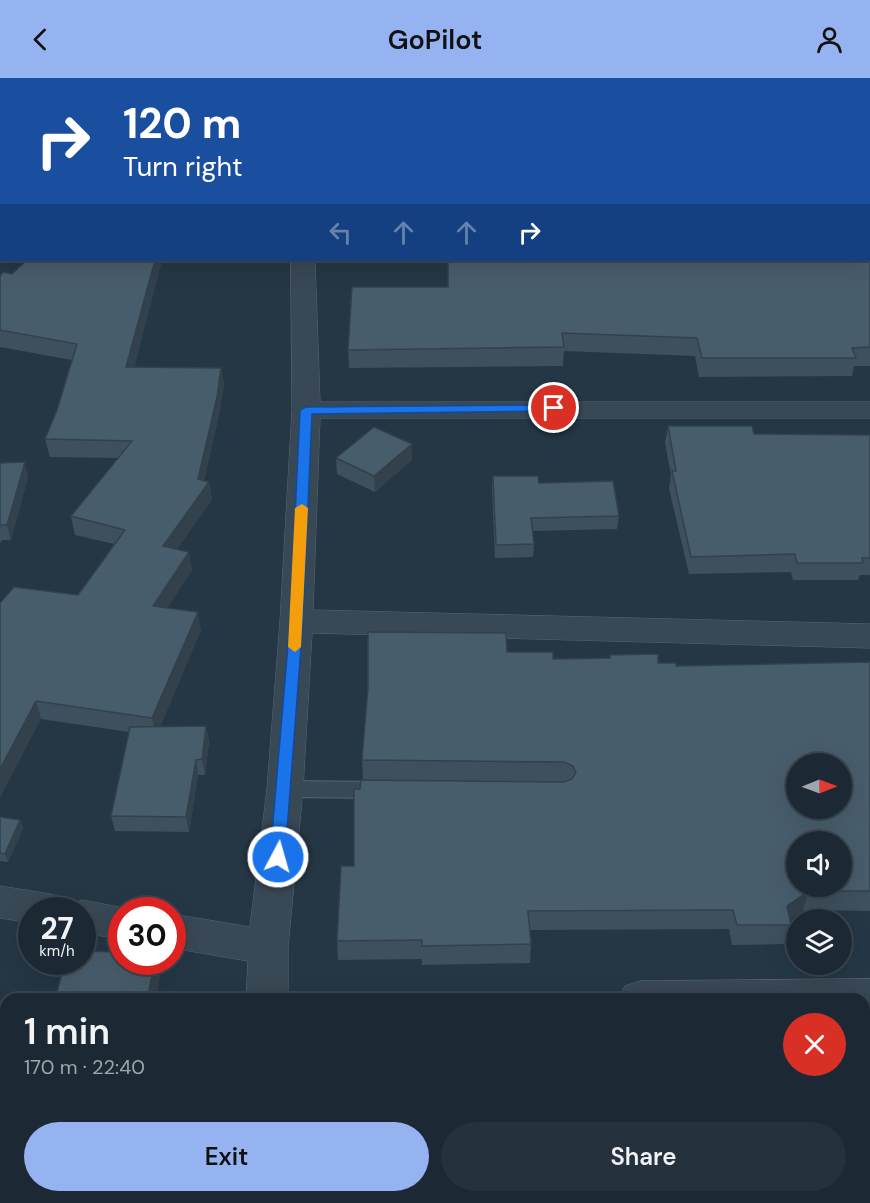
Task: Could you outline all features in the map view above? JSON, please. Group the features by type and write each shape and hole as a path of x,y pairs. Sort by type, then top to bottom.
{"street":[{"path":"267,993 268,947 285,789 296,621 306,410 303,261"},
{"path":"306,410 576,408 870,410"},
{"path":"296,621 870,636"},
{"path":"0,902 18,905"},
{"path":"186,933 268,947"}],"lane":[{"path":"285,789 400,790"}],"building":[{"path":"26,261 155,261 126,367 221,368 217,397 198,479 209,482 163,546 189,552 153,606 198,612 152,718 36,701 0,769 0,603 14,587 78,595 125,530 71,516 132,441 45,439 57,410 77,344 0,330 0,276 3,272 12,274"},
{"path":"448,261 870,261 870,347 852,348 856,358 702,358 697,338 562,333 564,347 348,350 352,287 448,287"},
{"path":"668,426 752,426 754,434 870,435 870,558 862,558 863,563 797,563 795,554 691,557 672,471 676,471"},
{"path":"374,427 412,444 374,476 336,458"},
{"path":"25,462 7,525 0,525 0,463"},
{"path":"493,476 538,476 539,483 613,481 619,516 531,518 534,544 496,545"},
{"path":"368,632 506,633 507,652 553,652 553,659 658,654 658,663 676,663 676,666 870,662 870,891 852,891 852,831 786,831 786,897 800,897 787,906 786,925 737,925 733,910 528,911 531,944 422,946 422,940 337,941 341,866 354,866 354,789 360,789 361,780 564,782 572,779 576,773 573,766 564,762 362,760 368,687"},
{"path":"206,726 202,759 196,760 186,817 111,816 130,727"},
{"path":"0,817 20,820 5,854 0,853"},
{"path":"96,951 108,952 108,975 152,975 148,993 57,993 61,975 96,975"}],"slow traffic":[{"path":"295,647 302,508"}],"route":[{"path":"278,857 285,789 296,621 306,410 554,408"}]}
